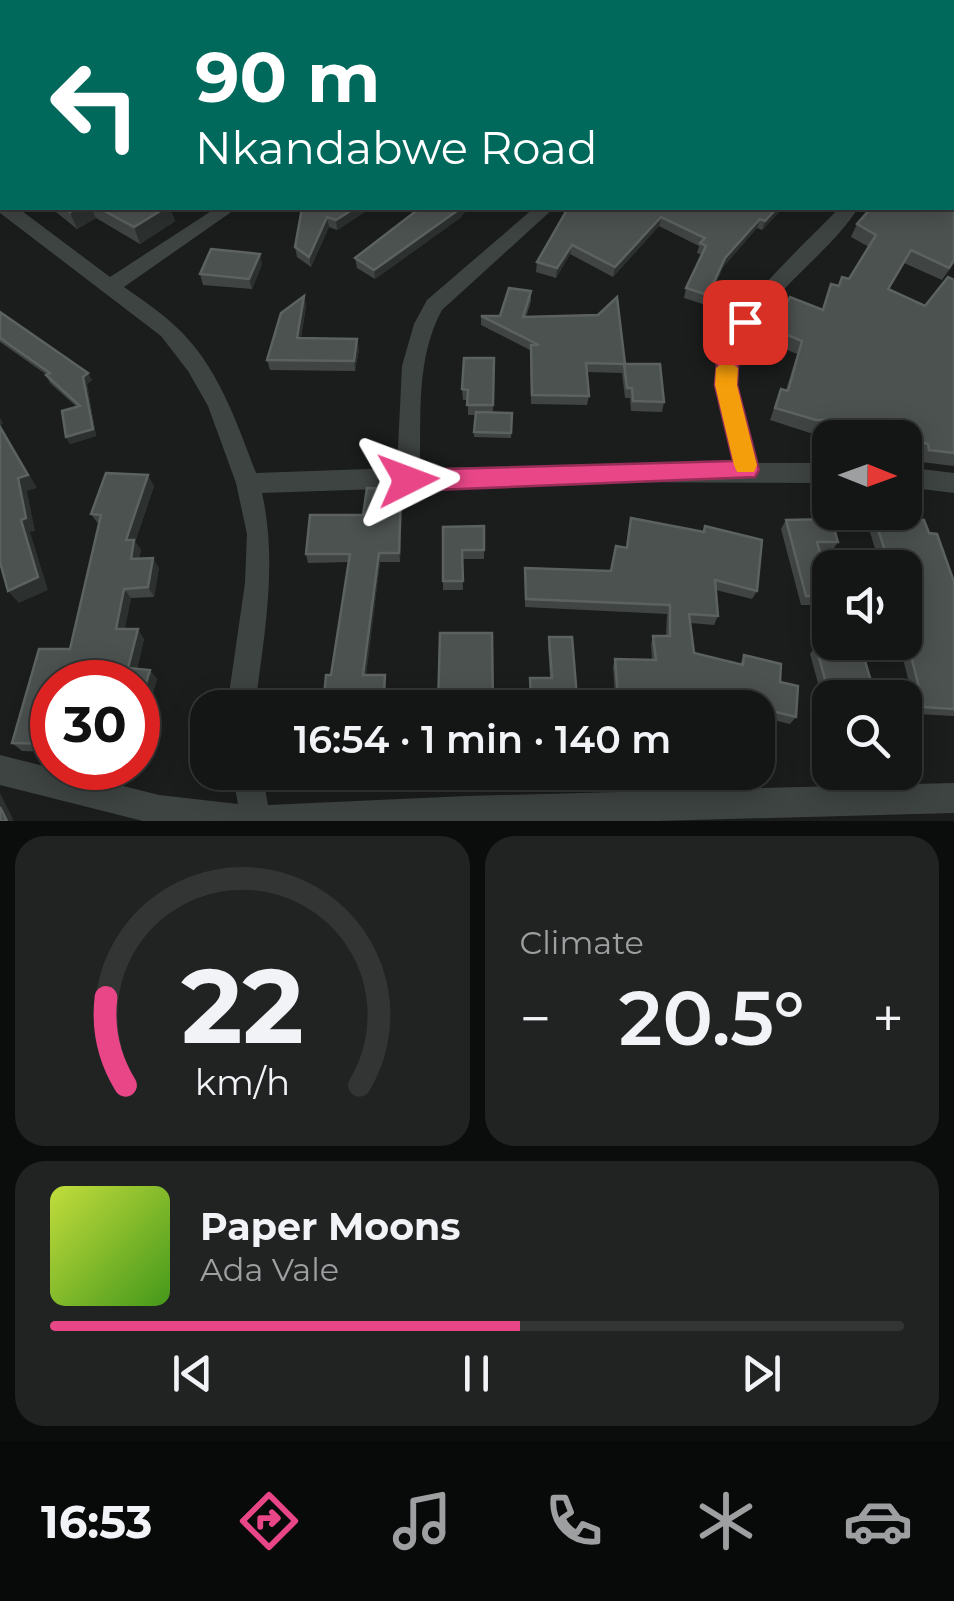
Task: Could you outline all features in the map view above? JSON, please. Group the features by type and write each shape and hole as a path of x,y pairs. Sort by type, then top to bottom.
{"street":[{"path":"10,210 168,331 196,365 218,405 248,483 259,534 258,584 243,690"},
{"path":"110,287 225,210"},
{"path":"408,480 422,323 434,305 543,210"},
{"path":"747,470 726,385 728,352 745,322 847,210"},
{"path":"248,483 747,470 812,472"},
{"path":"922,479 954,483"},
{"path":"0,770 159,810 256,821 466,810 954,798"},
{"path":"250,790 256,821"}],"building":[{"path":"103,210 162,210 134,227"},
{"path":"302,210 352,210 336,220 327,217 309,257 295,247"},
{"path":"417,210 458,210 374,270 355,258"},
{"path":"567,210 775,210 765,221 760,219 725,258 708,295 686,288 706,246 700,243 705,238 661,217 615,267 572,245 557,268 537,262"},
{"path":"869,210 954,210 954,260 949,268 911,250 888,289 925,306 948,277 954,280 954,453 929,450 928,444 922,442 922,420 816,420 775,408 781,389 788,391 802,341 773,329 790,297 823,310 831,284 839,286 842,277 849,279 876,235 857,224"},
{"path":"211,249 260,254 249,279 200,274"},
{"path":"509,288 531,291 523,317 598,315 617,297 625,364 586,363 589,396 532,395 531,345 539,345 481,316 500,316"},
{"path":"304,296 297,338 357,339 354,361 267,360 281,313"},
{"path":"0,312 88,373 83,377 93,429 66,437 62,411 80,406 46,375 50,373 0,338"},
{"path":"464,358 494,358 493,405 467,405 468,390 462,389"},
{"path":"624,364 660,364 664,402 633,401"},
{"path":"476,412 512,413 511,433 474,432"},
{"path":"0,427 28,475 18,478 26,518 21,520 38,577 8,591 0,562"},
{"path":"106,473 148,475 126,540 134,540 131,559 153,558 148,587 124,589 116,629 138,629 130,660 36,660 39,649 70,649 101,515 91,514"},
{"path":"367,488 401,489 399,553 379,553 363,675 385,675 384,690 325,690 326,675 331,675 350,554 306,554 310,515 363,515"},
{"path":"631,518 704,532 705,526 762,540 757,591 715,580 718,616 689,614 694,653 743,665 744,655 781,664 780,682 798,686 796,717 775,712 775,690 618,690 615,659 656,660 653,636 670,636 670,605 526,599 525,568 611,571 616,546 627,548"},
{"path":"812,519 812,530 834,530 838,542 817,542 819,550 812,550 812,596 806,596 786,520"},
{"path":"924,520 929,533 937,534 954,582 954,709 924,707 922,680 917,680 912,660 922,660 922,550 885,550 878,530 922,530"},
{"path":"484,526 484,550 462,550 463,581 443,581 443,527"},
{"path":"440,633 492,633 493,690 438,690"},
{"path":"549,637 572,637 576,690 531,690 530,678 552,678"},
{"path":"820,660 865,660 871,680 825,680"},
{"path":"30,680 30,743 12,743"}],"slow traffic":[{"path":"727,368 726,385 745,465"}],"route":[{"path":"408,480 747,470 726,385 728,352 745,322"}]}
